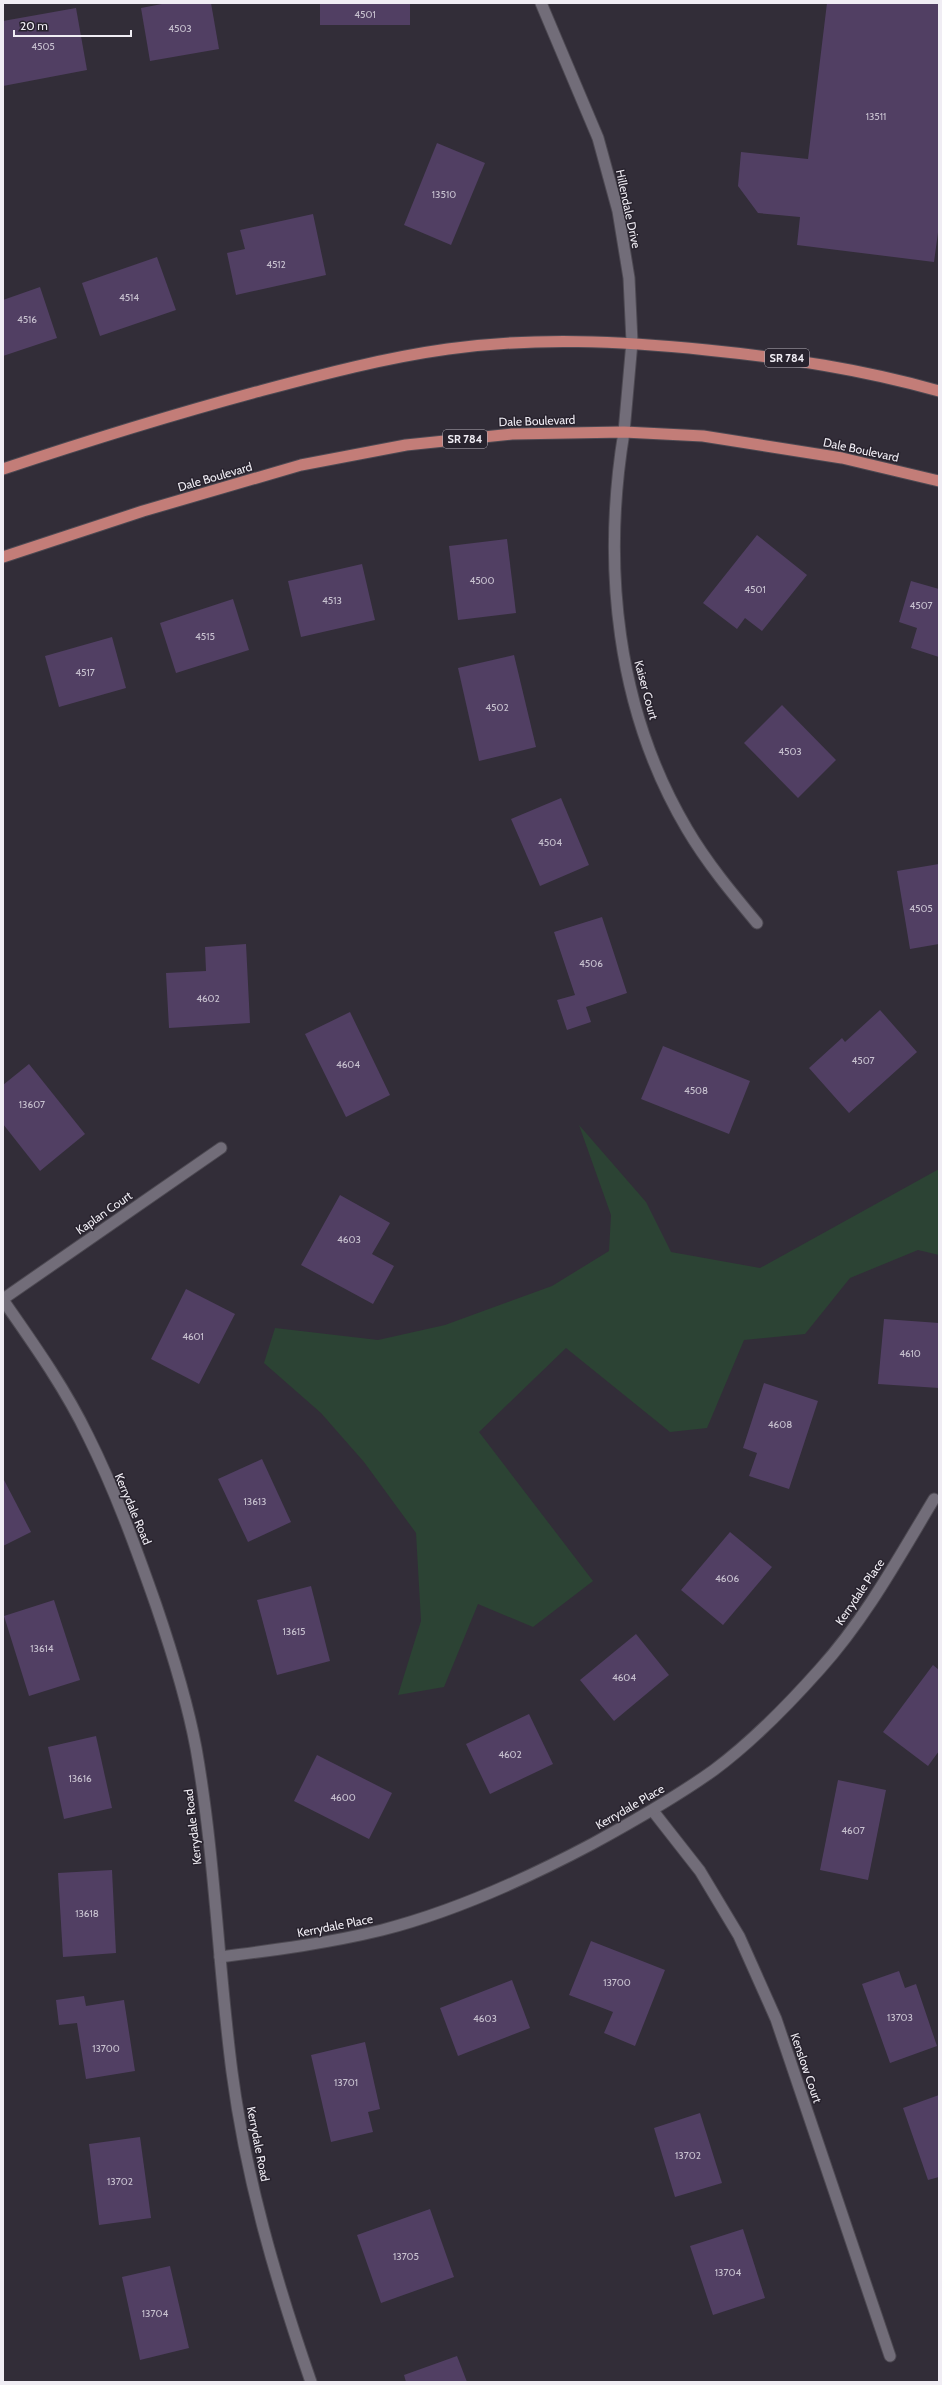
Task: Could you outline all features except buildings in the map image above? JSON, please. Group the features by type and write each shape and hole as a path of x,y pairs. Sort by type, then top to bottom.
{"main road":[{"name":"SR 784","path":"3,469 141,424 346,368 456,348 543,341 632,342 781,357 880,374 939,391"},
{"name":"Dale Boulevard","path":"3,557 143,511 301,465 406,445 512,434 624,432 711,437 842,458 939,481"}],"street":[{"name":"Hillendale Drive","path":"541,3 598,138 618,212 629,278 632,342 624,432"},
{"name":"Kaiser Court","path":"624,432 618,470 614,563 620,640 632,697 655,764 686,828 727,888 757,923"},
{"name":"Kaplan Court","path":"3,1299 221,1148"},
{"name":"Kerrydale Road","path":"3,1299 58,1383 87,1434 139,1556 175,1662 196,1748 206,1819 232,2073 242,2136 270,2257 311,2382"},
{"name":"Kerrydale Place","path":"220,1957 312,1945 384,1929 472,1900 540,1871 653,1811 715,1769 765,1726 821,1668 871,1603 934,1499"},
{"name":"Kenslow Court","path":"653,1811 700,1870 740,1936 776,2019 890,2356"}],"green space":[{"path":"579,1125 646,1202 671,1252 760,1268 939,1169 939,1255 918,1250 850,1278 805,1334 744,1340 707,1428 670,1432 566,1348 479,1432 593,1581 533,1627 478,1604 444,1687 398,1695 421,1621 416,1533 364,1462 321,1413 264,1363 275,1328 378,1340 445,1325 552,1286 609,1251 611,1215"}]}
